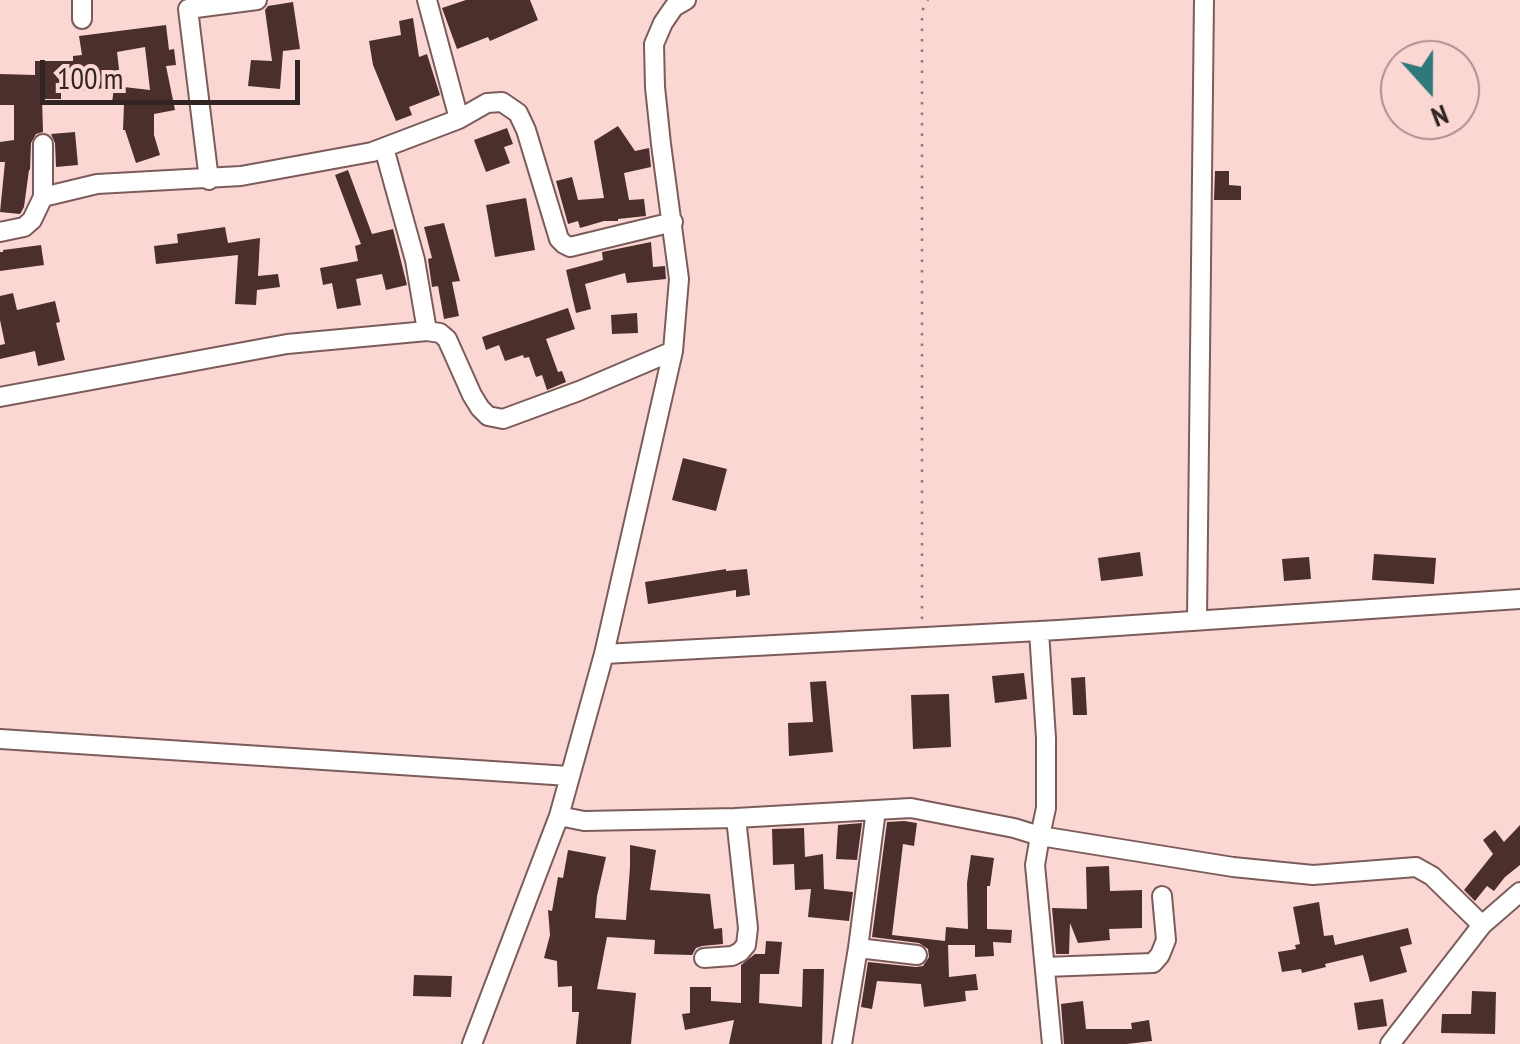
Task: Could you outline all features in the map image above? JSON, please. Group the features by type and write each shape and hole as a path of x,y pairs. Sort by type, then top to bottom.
{"street":[{"path":"209,180 188,4 257,0"},
{"path":"428,0 459,119"},
{"path":"472,1044 559,816 604,654 673,352 679,279 655,87 654,44 674,6 686,0"},
{"path":"1197,620 1204,0"},
{"path":"43,198 97,184 209,180 372,152 459,119 486,104 502,102 518,113 526,130 559,239 564,244 570,247 673,222"},
{"path":"0,232 24,227 43,198 43,144"},
{"path":"384,148 415,260 427,332"},
{"path":"0,397 287,344 440,332 448,339 480,408 488,416 503,419 673,352"},
{"path":"604,654 1520,599"},
{"path":"1039,630 1046,808 1035,865 1052,1044"},
{"path":"0,739 569,776"},
{"path":"559,816 584,821 736,818 912,808 1040,836 1261,871 1313,876 1416,866 1432,876 1482,925"},
{"path":"842,1044 876,810"},
{"path":"704,958 732,956 746,944 748,928 736,818"},
{"path":"1390,1044 1482,925 1520,892"},
{"path":"1045,967 1153,963 1166,940 1162,896"},
{"path":"858,948 917,955"}],"path":[{"path":"922,636 922,11 928,0"}],"building":[{"path":"466,0 530,0 538,20 490,41 488,37 457,49 442,8"},
{"path":"293,2 300,49 283,51 280,89 248,86 251,60 272,61 265,10 268,6"},
{"path":"413,18 419,57 427,54 440,95 409,107 412,115 396,121 373,65 369,41 401,35 399,21"},
{"path":"166,25 169,50 174,49 176,65 166,66 175,110 154,114 154,135 160,155 136,163 123,130 124,104 112,103 114,87 61,93 61,99 42,99 43,132 36,134 31,143 24,207 20,214 0,212 5,162 0,162 0,142 14,140 14,105 0,105 0,74 35,75 35,61 73,61 73,56 82,55 79,36","holes":["145,47 150,90 115,86 121,86 117,52"]},
{"path":"618,126 635,151 649,148 651,167 624,173 629,200 644,199 646,216 580,228 578,221 568,224 556,181 572,177 578,200 604,198 594,141"},
{"path":"507,128 513,144 504,147 510,163 486,172 474,140"},
{"path":"75,132 78,165 56,167 51,134"},
{"path":"348,170 372,234 393,229 407,285 386,290 382,274 356,279 361,305 337,309 332,283 323,285 320,268 358,261 355,246 361,244 335,175"},
{"path":"1215,171 1229,171 1229,185 1241,186 1241,200 1214,200"},
{"path":"526,198 535,250 495,257 486,205"},
{"path":"444,223 460,281 452,282 459,316 444,319 438,286 432,287 428,259 432,258 424,227"},
{"path":"225,227 228,243 260,238 258,276 278,274 280,287 257,290 256,305 235,304 238,255 156,264 154,246 178,243 177,234"},
{"path":"651,242 653,267 665,266 666,279 627,283 625,273 585,284 591,309 576,313 566,270 603,260 602,252"},
{"path":"41,245 44,265 0,271 3,250"},
{"path":"13,293 17,310 55,301 65,360 38,366 35,351 0,359 0,345 5,344 0,296"},
{"path":"568,308 575,329 546,339 558,372 562,371 566,382 547,390 542,375 536,377 529,357 505,361 499,345 486,350 482,337"},
{"path":"637,313 638,333 612,334 611,315"},
{"path":"683,458 727,469 716,511 672,500"},
{"path":"1140,552 1143,576 1101,581 1098,558"},
{"path":"1374,554 1436,558 1434,584 1372,580"},
{"path":"1309,557 1311,579 1284,581 1282,559"},
{"path":"747,569 750,595 736,597 736,590 648,604 645,582"},
{"path":"1024,673 1027,699 995,703 992,676"},
{"path":"1085,677 1087,715 1073,715 1071,678"},
{"path":"826,681 833,752 789,756 788,723 813,722 810,682"},
{"path":"949,694 951,747 913,749 911,695"},
{"path":"887,822 917,823 914,846 903,844 892,935 945,941 946,927 968,929 971,855 994,858 987,886 987,929 1012,930 1011,943 993,942 994,956 975,957 975,945 948,945 949,977 976,974 978,990 965,991 966,1001 924,1007 921,984 877,981 872,1009 861,1007 868,962 916,967 923,966 929,957 928,949 919,943 872,937"},
{"path":"862,823 857,860 836,859 838,825"},
{"path":"1520,825 1520,865 1494,891 1487,886 1475,901 1464,890 1493,854 1483,840 1495,830 1504,842"},
{"path":"804,828 805,857 823,854 824,889 853,892 849,921 808,917 811,889 795,890 794,864 773,865 772,829"},
{"path":"630,845 656,850 650,890 710,894 714,929 722,928 723,944 696,948 692,955 654,954 655,940 607,937 597,989 636,993 631,1044 576,1044 579,1012 572,1012 572,986 558,987 557,961 544,958 550,935 548,910 552,911 558,877 563,878 568,850 606,857 595,918 626,920"},
{"path":"1109,866 1110,891 1142,890 1142,928 1109,929 1110,940 1078,943 1070,923 1069,954 1056,954 1052,908 1087,909 1086,867"},
{"path":"1319,902 1324,936 1333,935 1335,945 1408,928 1412,944 1400,947 1407,972 1370,982 1363,955 1302,973 1301,969 1282,972 1278,952 1296,949 1295,945 1300,944 1293,907"},
{"path":"766,941 782,942 779,974 760,974 759,1003 802,1007 803,969 824,969 822,1044 729,1044 734,1020 685,1030 682,1014 690,1013 690,987 711,987 711,1001 741,1003 741,965 755,954 765,954"},
{"path":"414,975 452,976 451,997 413,996"},
{"path":"1472,991 1496,992 1495,1034 1441,1033 1442,1014 1471,1014"},
{"path":"1383,999 1387,1026 1358,1030 1354,1003"},
{"path":"1083,1001 1086,1029 1132,1029 1131,1023 1149,1020 1152,1041 1064,1044 1061,1004"}]}
